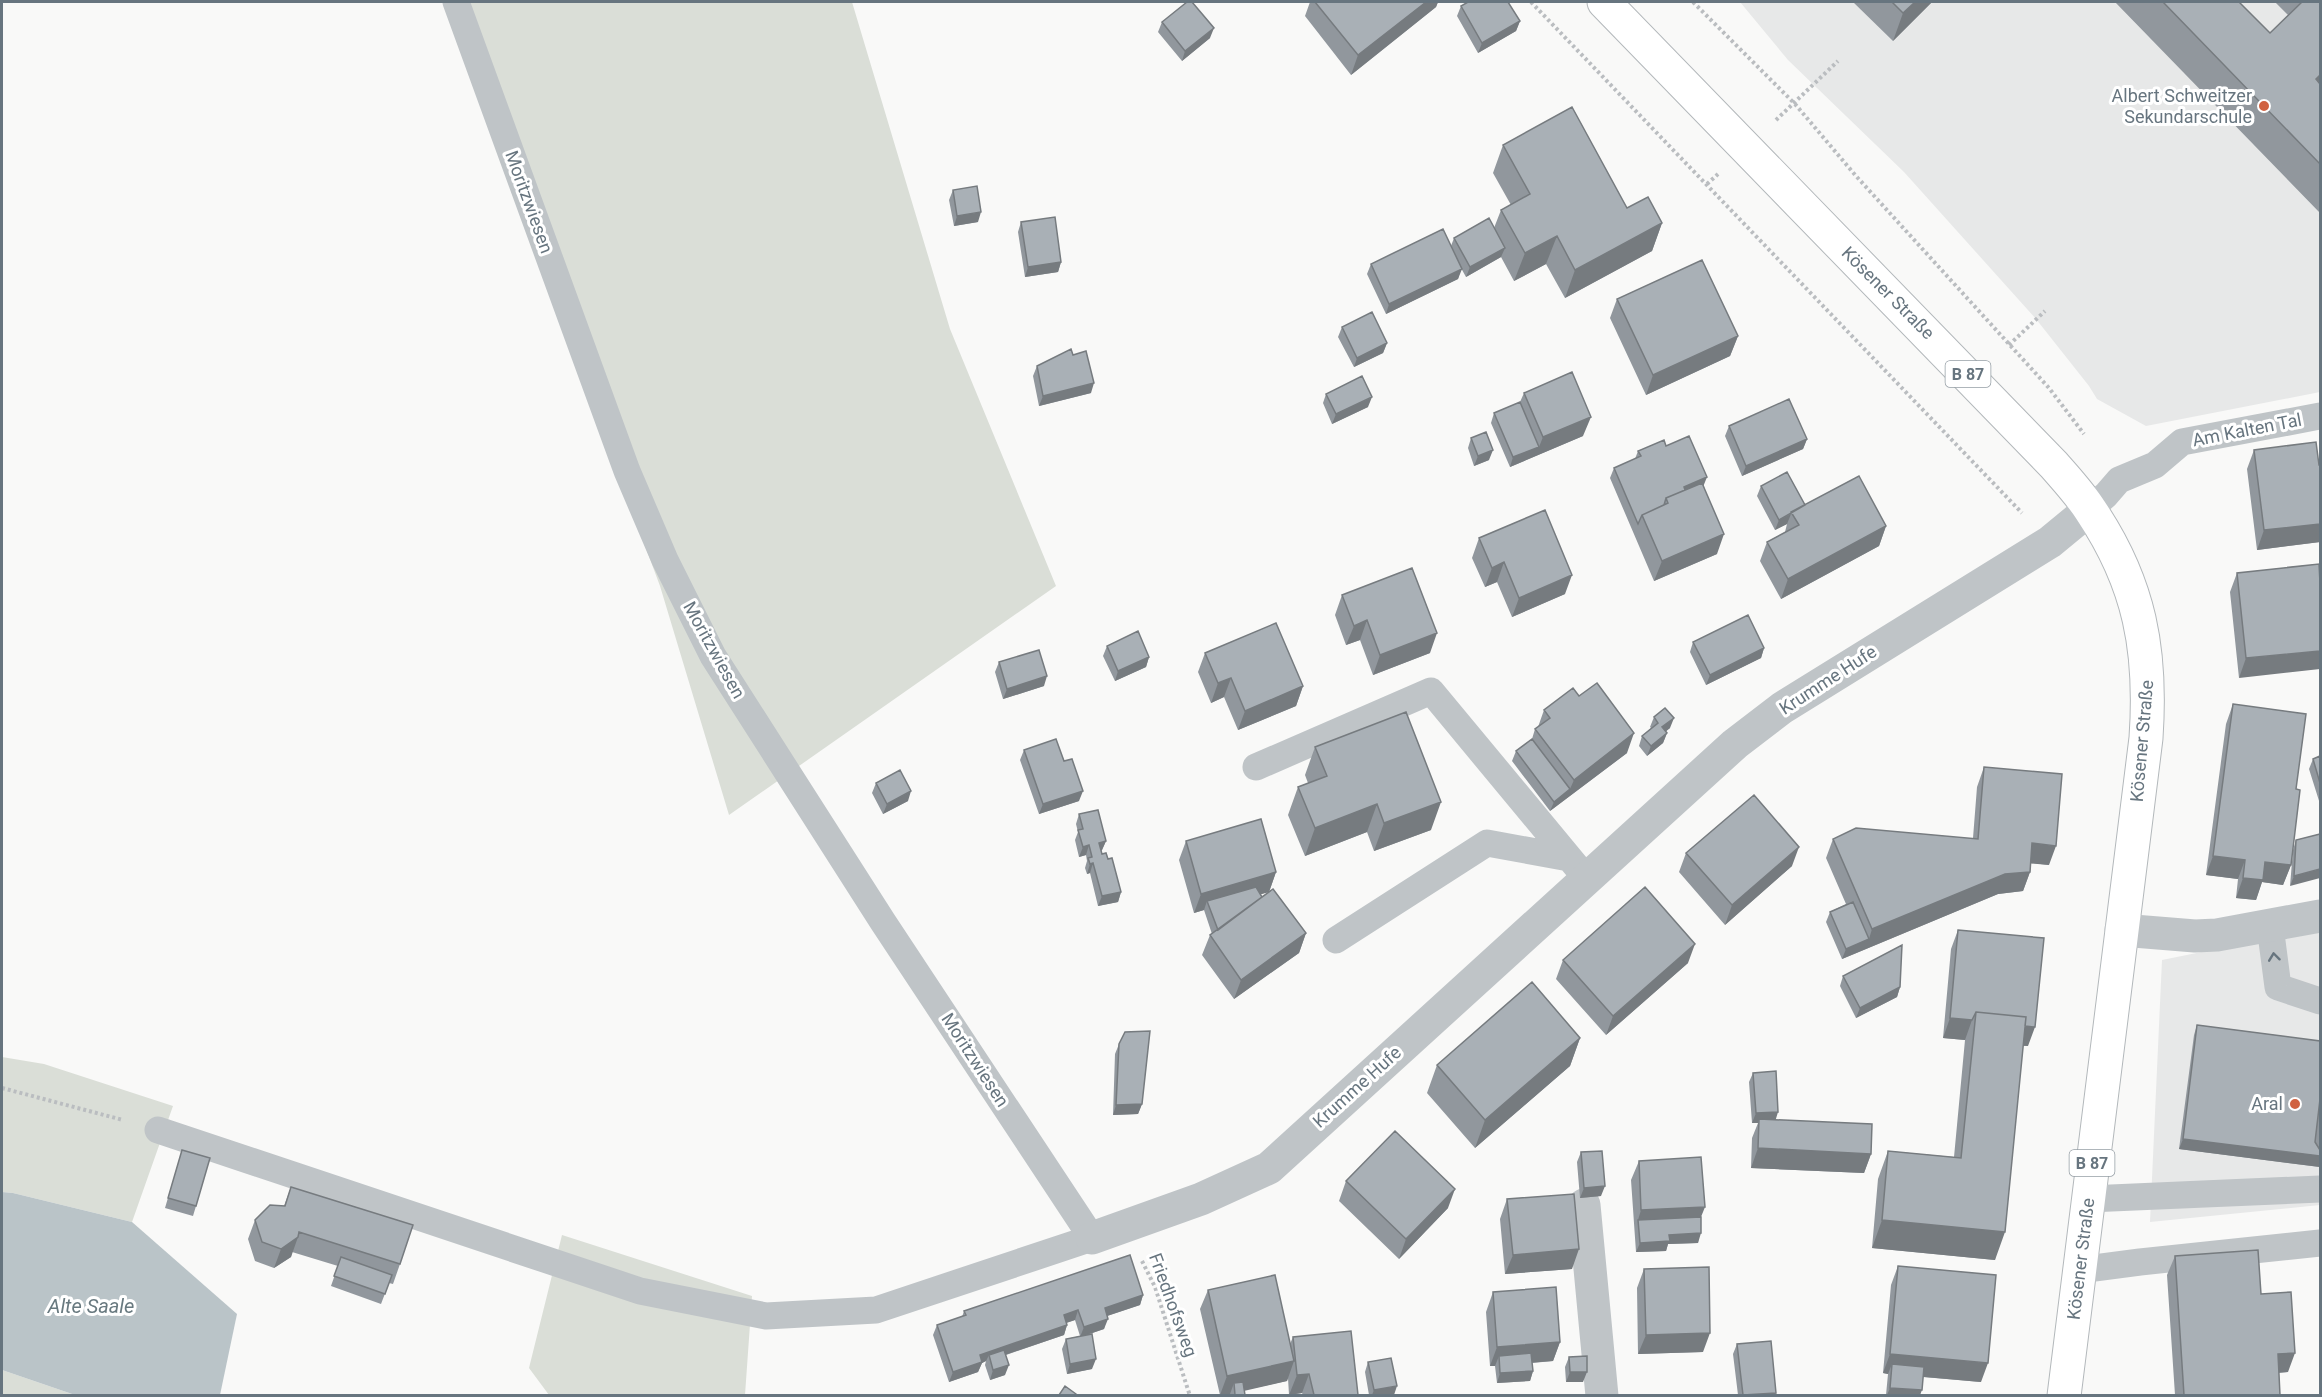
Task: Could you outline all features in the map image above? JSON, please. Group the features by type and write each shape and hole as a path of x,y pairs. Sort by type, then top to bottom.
{"main road":[{"name":"Kösener Straße","path":"1604,2 2054,465 2090,509 2123,567 2143,632 2148,670 2146,738 2064,1395"}],"street":[{"name":"Krumme Hufe","path":"1092,1238 1201,1199 1269,1168 1577,868 1782,708 2050,542 2090,509"},
{"path":"2121,930 2195,936 2270,926 2320,916"},
{"path":"1584,1205 1602,1395"}],"lane":[{"name":"Moritzwiesen","path":"456,2 627,471 665,560 713,656 884,922 1092,1238"},
{"name":"Am Kalten Tal","path":"2090,509 2119,480 2155,465 2182,442 2320,416"},
{"path":"1256,767 1431,691 1577,868"},
{"path":"1336,940 1487,843 1577,868"},
{"path":"2270,926 2278,987 2320,1001"},
{"path":"158,1130 640,1291 766,1316 876,1310 1092,1238"},
{"path":"2088,1199 2320,1189"},
{"path":"2079,1270 2320,1243"}],"path":[{"path":"1531,2 2050,542"},
{"path":"1693,2 1795,104 1856,176 2049,388 2119,480"},
{"path":"1795,104 1838,61"},
{"path":"2009,345 2045,311"},
{"path":"2,1088 158,1130"},
{"name":"Friedhofsweg","path":"1131,1224 1141,1257 1155,1287 1190,1395"}],"shaded area":[{"path":"443,2 852,2 950,329 1056,586 729,815 660,586"},
{"path":"1740,2 2320,2 2320,392 2146,426 2097,399 2036,319 1904,172 1788,60"},
{"path":"2320,928 2320,1205 2150,1222 2162,960"},
{"path":"2,1057 44,1064 173,1106 132,1222 2,1192"},
{"path":"562,1235 752,1296 745,1395 549,1395 529,1368"},
{"path":"2,1370 75,1395 2,1395"}],"water":[{"name":"Alte Saale","path":"2,1192 132,1222 237,1314 220,1395 75,1395 2,1370"}],"building":[{"path":"1187,2 1192,2 1214,28 1185,51 1162,22"},
{"path":"1315,2 1426,2 1358,55"},
{"path":"1468,2 1508,2 1520,21 1482,43 1461,6"},
{"path":"1892,2 1915,2 1903,13"},
{"path":"2163,2 2239,2 2270,33 2302,2 2320,2 2320,75 2316,79 2320,84 2320,164"},
{"path":"1572,107 1627,208 1648,197 1662,223 1575,270 1557,236 1525,253 1501,210 1530,194 1503,145"},
{"path":"977,186 981,212 957,216 953,190"},
{"path":"1055,217 1061,262 1028,267 1021,222"},
{"path":"1489,218 1505,248 1470,267 1454,238"},
{"path":"1443,229 1462,269 1389,304 1371,264"},
{"path":"1702,260 1738,336 1653,375 1617,299"},
{"path":"1372,312 1387,343 1357,358 1342,327"},
{"path":"1071,349 1073,355 1086,351 1094,383 1043,396 1037,366"},
{"path":"1572,372 1591,417 1543,437 1524,393"},
{"path":"1362,376 1372,397 1336,414 1326,394"},
{"path":"1789,399 1807,439 1746,466 1729,426"},
{"path":"1520,402 1539,447 1513,457 1494,413"},
{"path":"1486,432 1493,450 1478,456 1471,438"},
{"path":"1689,436 1707,477 1666,498 1664,505 1642,515 1638,524 1614,468 1641,456 1638,451 1664,440 1666,446"},
{"path":"2316,442 2320,465 2320,524 2264,530 2254,450"},
{"path":"1787,472 1805,505 1779,520 1761,486"},
{"path":"1859,476 1886,526 1788,579 1767,542 1799,525 1791,512"},
{"path":"1702,483 1724,534 1662,561 1642,515 1668,503 1666,498"},
{"path":"1545,510 1572,575 1519,598 1504,562 1492,568 1479,538"},
{"path":"2319,564 2320,651 2246,658 2237,573"},
{"path":"1412,568 1437,633 1380,655 1367,620 1354,626 1342,595"},
{"path":"1748,615 1764,648 1710,675 1693,642"},
{"path":"1276,623 1303,686 1245,711 1231,678 1218,683 1205,653"},
{"path":"1138,631 1149,657 1118,671 1107,646"},
{"path":"1039,650 1047,676 1007,689 999,662"},
{"path":"1597,683 1634,733 1574,780 1535,729 1550,718 1544,710 1573,688 1579,696"},
{"path":"2233,704 2306,714 2296,789 2300,790 2291,865 2265,862 2263,880 2243,878 2245,860 2213,856"},
{"path":"1665,708 1674,718 1662,727 1667,733 1651,746 1642,736 1658,723 1654,717"},
{"path":"1406,712 1441,802 1384,823 1377,804 1315,828 1298,787 1327,776 1315,747"},
{"path":"1056,739 1064,761 1072,759 1083,791 1043,804 1024,750"},
{"path":"1532,739 1570,789 1554,802 1516,751"},
{"path":"2320,756 2320,783 2313,759"},
{"path":"1984,767 2062,774 2056,846 2032,843 2030,872 2005,874 1872,929 1833,839 1856,828 1978,839"},
{"path":"900,770 911,791 887,804 876,783"},
{"path":"1754,795 1799,847 1732,905 1686,853"},
{"path":"1098,810 1106,841 1099,843 1102,854 1106,853 1108,859 1112,858 1121,892 1102,896 1093,863 1090,864 1088,858 1092,857 1089,845 1083,847 1078,830 1083,829 1079,814"},
{"path":"1261,819 1276,872 1201,894 1186,841"},
{"path":"2320,834 2320,869 2294,876 2296,840"},
{"path":"1256,887 1262,897 1218,930 1207,901"},
{"path":"1645,887 1695,944 1613,1016 1563,960"},
{"path":"1273,889 1306,933 1241,980 1210,935"},
{"path":"1853,902 1869,939 1846,949 1830,912"},
{"path":"1958,930 2044,938 2035,1027 2025,1026 2026,1017 1976,1012 1972,1020 1950,1018"},
{"path":"1902,945 1900,987 1860,1008 1843,976"},
{"path":"1532,982 1580,1038 1485,1120 1437,1065"},
{"path":"1976,1012 2026,1017 2005,1232 1882,1220 1888,1151 1961,1158"},
{"path":"2197,1025 2320,1041 2320,1099 2315,1142 2320,1150 2320,1156 2183,1139"},
{"path":"1150,1031 1142,1104 1116,1105 1119,1044 1125,1032"},
{"path":"1776,1071 1778,1112 1756,1113 1753,1073"},
{"path":"1759,1119 1872,1124 1871,1154 1758,1148"},
{"path":"1395,1131 1455,1189 1406,1239 1346,1181"},
{"path":"182,1150 210,1158 196,1206 168,1198"},
{"path":"1602,1151 1605,1186 1584,1188 1581,1152"},
{"path":"1701,1157 1705,1207 1641,1210 1639,1161"},
{"path":"291,1187 413,1225 400,1264 299,1232 298,1237 281,1249 262,1242 255,1220 270,1205 285,1206"},
{"path":"1574,1194 1579,1249 1513,1255 1507,1199"},
{"path":"1701,1217 1701,1233 1669,1235 1670,1241 1640,1243 1638,1220"},
{"path":"2258,1250 2261,1294 2291,1292 2295,1353 2278,1354 2280,1395 2184,1395 2175,1256"},
{"path":"1130,1255 1143,1295 1105,1308 1108,1319 1084,1327 1078,1310 1064,1315 1067,1325 980,1355 982,1362 953,1372 937,1325 966,1315 964,1311"},
{"path":"341,1257 392,1275 385,1294 334,1276"},
{"path":"1898,1266 1996,1275 1988,1363 1890,1354"},
{"path":"1709,1267 1710,1333 1646,1335 1644,1269"},
{"path":"1275,1275 1294,1361 1227,1376 1208,1290"},
{"path":"1556,1287 1560,1342 1497,1347 1493,1292"},
{"path":"1351,1331 1358,1395 1314,1395 1309,1374 1297,1375 1293,1337"},
{"path":"1092,1334 1096,1359 1070,1364 1066,1339"},
{"path":"1771,1341 1776,1393 1743,1395 1737,1344"},
{"path":"1004,1350 1009,1365 993,1370 989,1355"},
{"path":"1531,1353 1533,1371 1500,1373 1499,1356"},
{"path":"1587,1356 1587,1372 1570,1372 1569,1357"},
{"path":"1391,1358 1397,1386 1374,1390 1368,1362"},
{"path":"1892,1364 1924,1367 1922,1390 1890,1388"},
{"path":"1243,1382 1245,1395 1235,1395 1234,1383"},
{"path":"1065,1386 1076,1394 1059,1395"}],"place":[{"name":"Albert Schweitzer Sekundarschule","path":"2264,106"},
{"name":"Aral","path":"2295,1104"}]}
